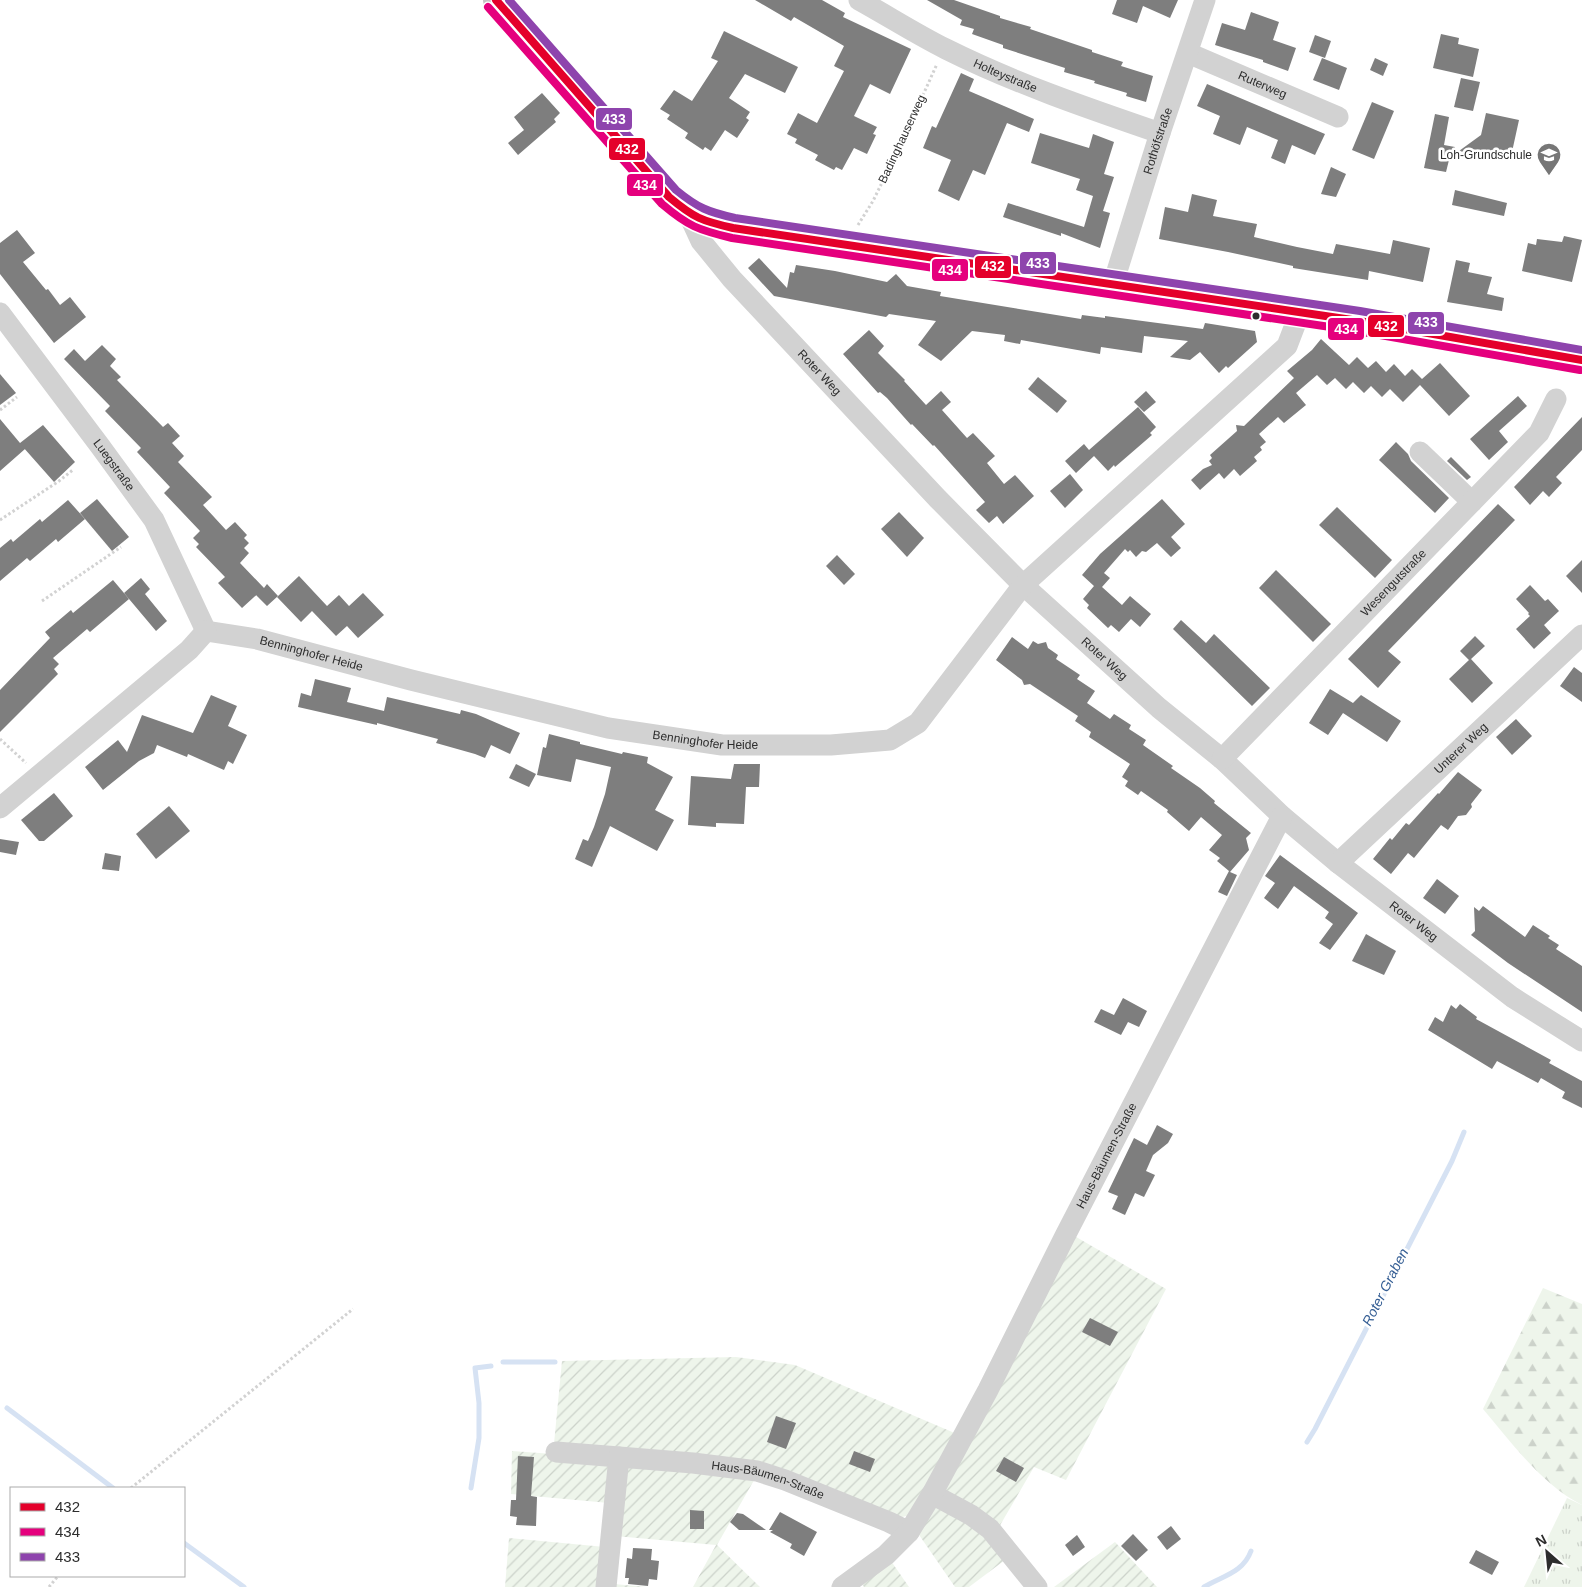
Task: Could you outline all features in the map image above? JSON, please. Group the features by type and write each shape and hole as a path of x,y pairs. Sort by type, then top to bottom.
{"main road":[{"path":"496,0 669,197 688,213 704,221 733,228 1300,312 1582,360"}],"street":[{"name":"Holteystraße","path":"859,0 944,48 985,67 1065,100 1160,133"},
{"name":"Rothöfstraße","path":"1113,284 1160,133 1205,0"},
{"name":"Ruterweg","path":"1188,53 1338,116"},
{"name":"Roter Weg","path":"688,213 701,241 732,279 938,499 1024,585 1159,708 1222,758 1282,816 1338,863 1512,998 1582,1041"},
{"name":"Benninghofer Heide","path":"206,631 257,639 411,680 608,728 722,746 831,744 890,740 918,723 1024,585 1287,346 1300,312"},
{"name":"Luegstraße","path":"0,314 154,520 206,631"},
{"name":"Wesengutstraße","path":"1222,758 1539,433 1556,399"},
{"path":"1420,452 1472,502"},
{"path":"0,808 189,650 206,631"},
{"name":"Unterer Weg","path":"1338,863 1578,645"},
{"name":"Haus-Bäumen-Straße","path":"842,1587 886,1555 909,1532 932,1494 988,1390 1065,1236 1282,816"},
{"name":"Haus-Bäumen-Straße","path":"556,1452 693,1463 757,1471 863,1511 909,1532"},
{"path":"606,1587 619,1457"},
{"path":"932,1494 971,1515 990,1529 1037,1587"}],"path":[{"name":"Badinghauserweg","path":"856,228 873,201 897,152 944,48"},
{"path":"0,410 17,397"},
{"path":"0,520 74,469"},
{"path":"42,601 121,547"},
{"path":"0,739 38,776"},
{"path":"131,1487 353,1309"},
{"path":"49,1587 57,1577"}],"green space":[{"path":"1071,1234 1166,1289 1066,1480 1034,1467 999,1527 1009,1557 969,1587 955,1587 906,1516 892,1520 757,1475 717,1545 760,1587 693,1587 716,1545 615,1536 609,1503 511,1494 512,1451 553,1454 562,1361 736,1357 795,1365 971,1440"},
{"path":"1543,1288 1582,1304 1582,1505 1540,1475 1483,1409"},
{"path":"1567,1498 1582,1505 1582,1587 1524,1587"},
{"path":"509,1538 605,1547 603,1583 647,1587 505,1587"},
{"path":"1115,1542 1157,1587 1054,1587"},
{"path":"891,1561 909,1587 864,1587 862,1584"}],"building":[{"path":"755,0 822,0 845,13 843,17 911,49 890,94 870,84 854,116 877,127 873,134 876,135 867,154 854,148 842,170 836,167 834,170 815,160 818,155 795,143 797,139 787,134 798,113 817,123 844,71 834,66 844,46 794,17 791,21"},
{"path":"927,0 954,0 1123,62 1121,66 1153,76 1146,102 1126,96 1127,93 1094,83 1095,81 1064,72 1065,68 1003,48 1003,45 972,34 974,29 960,25 962,20"},
{"path":"1117,0 1178,0 1170,18 1143,6 1137,23 1112,14"},
{"path":"1251,12 1279,22 1273,40 1296,48 1288,71 1263,62 1263,60 1215,45 1222,23 1245,30"},
{"path":"724,31 798,67 785,93 745,74 729,98 750,112 746,118 749,120 737,138 725,130 711,151 705,147 703,150 685,138 688,133 667,119 670,115 660,109 674,90 692,101 718,61 711,58"},
{"path":"1441,34 1459,38 1458,44 1479,49 1473,77 1433,68"},
{"path":"1315,35 1331,41 1325,58 1309,52"},
{"path":"1322,58 1347,68 1339,90 1313,80"},
{"path":"1375,58 1388,64 1383,76 1370,70"},
{"path":"961,73 974,79 969,91 1034,119 1029,132 1007,123 985,175 973,170 959,201 938,191 951,160 923,148 932,126 936,128"},
{"path":"1461,78 1480,82 1473,111 1454,107"},
{"path":"1207,84 1325,134 1315,155 1292,145 1285,164 1271,158 1278,140 1247,127 1240,145 1213,134 1220,116 1197,106"},
{"path":"542,93 560,113 554,119 556,122 518,155 508,143 524,130 514,117"},
{"path":"1372,102 1394,111 1374,159 1352,150"},
{"path":"1486,113 1519,120 1510,161 1459,151 1481,135"},
{"path":"1435,114 1449,117 1444,145 1455,147 1453,161 1449,160 1446,172 1424,168"},
{"path":"1040,133 1089,148 1093,134 1114,142 1104,174 1114,177 1103,211 1110,213 1100,248 1061,233 1061,236 1003,217 1008,203 1084,227 1093,196 1076,190 1080,179 1031,163"},
{"path":"1331,167 1346,174 1336,197 1321,194"},
{"path":"1455,190 1507,203 1504,216 1452,205"},
{"path":"1192,194 1217,200 1213,216 1257,224 1254,237 1297,247 1333,254 1336,244 1390,254 1393,240 1430,248 1423,282 1369,271 1368,280 1293,268 1293,266 1159,239 1165,207 1188,212"},
{"path":"17,230 35,253 23,262 60,305 70,297 86,317 54,343 0,274 0,243"},
{"path":"1564,236 1582,240 1572,282 1522,271 1528,243 1536,245 1537,239 1562,242"},
{"path":"759,258 787,288 790,272 794,273 796,265 887,282 896,274 907,286 941,292 940,296 1081,319 1082,315 1105,318 1105,316 1203,329 1205,323 1255,331 1257,342 1228,368 1226,366 1219,373 1200,352 1190,360 1170,357 1188,341 1144,336 1142,353 1101,347 1100,354 1021,340 1020,344 1004,341 1005,335 972,331 941,361 918,345 936,321 889,314 886,317 774,296 748,268"},
{"path":"1456,260 1470,263 1468,272 1492,277 1487,294 1504,298 1502,311 1447,302"},
{"path":"869,330 884,346 878,353 905,380 926,405 941,391 951,402 942,410 967,438 973,433 995,456 987,463 1004,484 1015,475 1034,496 1003,524 997,516 989,523 976,510 985,502 934,445 911,425 887,398 880,392 878,393 843,354"},
{"path":"1321,339 1349,365 1357,357 1368,368 1376,361 1386,372 1394,364 1405,376 1412,369 1422,379 1440,363 1470,396 1449,416 1420,385 1403,402 1390,389 1382,397 1371,386 1364,393 1353,382 1346,389 1335,378 1327,385 1317,375 1296,393 1306,405 1284,423 1278,417 1259,434 1266,442 1260,447 1262,450 1254,457 1257,461 1240,476 1234,469 1224,479 1219,473 1200,490 1191,480 1203,469 1212,465 1209,461 1212,458 1210,455 1237,431 1236,425 1244,426 1294,378 1287,371 1312,350"},
{"path":"102,345 116,359 110,366 121,377 117,380 163,427 168,423 180,436 172,443 184,456 178,462 212,497 203,505 226,530 235,522 247,535 244,538 249,543 244,548 249,553 240,563 264,588 267,584 278,596 267,606 256,595 242,608 218,583 225,577 196,547 199,544 193,538 200,531 164,493 170,487 137,452 141,448 105,411 110,406 64,359 74,349 85,361"},
{"path":"0,374 16,393 0,405"},
{"path":"1038,377 1067,401 1057,413 1028,389"},
{"path":"1146,391 1156,402 1144,412 1134,402"},
{"path":"1518,396 1527,406 1499,431 1508,442 1489,460 1470,439"},
{"path":"1138,407 1156,427 1150,433 1152,435 1115,467 1114,465 1108,471 1094,456 1076,473 1065,461 1084,444 1089,450"},
{"path":"1582,417 1582,450 1556,477 1562,483 1549,497 1543,491 1530,505 1514,487"},
{"path":"0,419 20,443 43,425 75,462 54,482 25,449 0,471"},
{"path":"1396,442 1408,454 1411,461 1449,498 1435,513 1379,460"},
{"path":"1451,457 1471,477 1467,480 1447,461"},
{"path":"1070,474 1083,490 1065,508 1050,491"},
{"path":"97,499 129,537 112,551 80,513"},
{"path":"1162,499 1185,524 1171,537 1181,548 1171,557 1157,543 1146,552 1142,551 1136,557 1130,550 1128,552 1125,549 1104,573 1110,578 1102,587 1122,605 1130,596 1151,614 1140,627 1131,619 1119,632 1111,625 1108,628 1087,608 1089,605 1083,599 1094,586 1082,575 1100,554"},
{"path":"68,500 85,519 58,542 56,539 30,561 27,558 0,581 0,548 11,539 13,542 40,519 42,522"},
{"path":"1498,504 1515,520 1388,651 1401,662 1378,688 1348,659"},
{"path":"1337,507 1392,560 1375,578 1319,525"},
{"path":"899,512 924,538 907,557 881,529"},
{"path":"837,555 855,574 844,585 826,566"},
{"path":"1582,560 1582,593 1566,576"},
{"path":"1276,570 1331,624 1313,642 1259,588"},
{"path":"299,576 327,606 339,595 349,606 363,593 384,615 358,638 347,626 336,636 312,611 301,622 277,597"},
{"path":"141,578 150,589 145,594 167,621 156,631 124,593"},
{"path":"113,580 129,599 90,632 87,629 53,658 59,664 54,669 58,674 0,732 0,690 50,638 45,632 71,610 73,613"},
{"path":"1530,585 1545,601 1548,599 1559,611 1544,625 1551,633 1534,649 1516,629 1530,616 1516,599"},
{"path":"1181,620 1206,643 1214,634 1270,688 1252,706 1173,629"},
{"path":"1475,636 1485,646 1471,659 1493,683 1472,703 1449,679 1469,660 1460,651"},
{"path":"1012,637 1028,649 1033,641 1038,644 1046,642 1048,648 1058,655 1056,659 1080,675 1077,679 1095,691 1087,703 1110,719 1114,714 1131,725 1129,729 1146,740 1143,745 1200,788 1215,801 1214,803 1251,833 1246,838 1249,850 1230,872 1237,875 1227,896 1218,892 1229,871 1217,861 1220,858 1209,850 1222,835 1201,817 1189,831 1167,812 1168,810 1141,791 1138,795 1125,786 1128,781 1122,777 1130,764 1089,737 1091,732 1075,721 1078,716 1030,684 1024,685 1022,680 996,660"},
{"path":"1574,667 1582,673 1582,702 1560,686"},
{"path":"315,679 351,688 347,702 384,711 387,697 460,714 461,710 476,714 520,733 510,754 491,745 485,758 436,743 438,739 377,723 377,725 298,707 301,693 311,696"},
{"path":"1330,689 1353,703 1361,695 1401,721 1387,742 1343,713 1328,735 1309,723"},
{"path":"211,695 237,706 228,726 247,735 233,764 228,761 224,770 188,754 187,757 157,745 154,753 139,761 103,790 85,767 118,740 127,752 142,715 193,733"},
{"path":"1516,719 1532,736 1512,755 1496,737"},
{"path":"549,734 622,754 623,752 648,757 647,763 673,777 655,810 674,820 657,851 610,826 592,867 575,859 583,839 588,841 594,827 605,794 611,767 576,759 571,782 537,775 543,747 546,748"},
{"path":"516,764 536,774 529,787 509,778"},
{"path":"734,764 760,764 759,787 746,787 744,824 716,823 716,827 688,825 691,776 731,779"},
{"path":"1458,772 1482,790 1471,804 1472,807 1466,815 1458,816 1448,830 1441,825 1414,858 1408,853 1391,874 1373,859 1390,838 1392,840 1406,823 1409,825"},
{"path":"54,793 73,816 44,841 39,841 21,820"},
{"path":"169,806 190,831 156,859 136,834"},
{"path":"0,839 19,842 16,855 0,852"},
{"path":"105,853 121,856 119,871 102,869"},
{"path":"1280,855 1358,913 1330,950 1319,943 1333,924 1325,918 1329,912 1294,886 1278,909 1264,898 1275,883 1265,876"},
{"path":"1437,879 1459,896 1445,914 1423,898"},
{"path":"1483,906 1525,937 1533,925 1550,936 1548,938 1559,945 1556,949 1582,966 1582,1012 1508,963 1471,935 1475,931 1474,907 1479,911"},
{"path":"1366,934 1396,951 1384,975 1352,961"},
{"path":"1123,998 1147,1011 1139,1027 1128,1022 1121,1035 1094,1022 1101,1009 1114,1015"},
{"path":"1460,1004 1477,1017 1476,1019 1551,1060 1549,1063 1582,1081 1582,1108 1562,1098 1565,1092 1541,1078 1538,1083 1497,1061 1492,1069 1428,1030 1435,1017 1443,1022 1451,1005 1456,1009"},
{"path":"1157,1125 1173,1134 1168,1143 1153,1155 1146,1171 1155,1175 1144,1197 1135,1193 1125,1215 1112,1209 1118,1196 1108,1192 1134,1138 1147,1145"},
{"path":"1090,1318 1118,1332 1110,1346 1082,1332"},
{"path":"776,1416 796,1423 786,1449 767,1442"},
{"path":"854,1451 875,1459 870,1472 849,1464"},
{"path":"518,1456 534,1457 531,1496 537,1497 536,1526 516,1525 517,1517 510,1516 511,1500 516,1500"},
{"path":"1004,1457 1024,1468 1016,1482 996,1471"},
{"path":"690,1510 704,1511 704,1529 690,1529"},
{"path":"780,1512 817,1532 804,1556 790,1548 792,1544 770,1532 773,1530 769,1530"},
{"path":"737,1513 743,1514 766,1530 739,1530 730,1522"},
{"path":"1171,1526 1181,1539 1167,1550 1157,1537"},
{"path":"1133,1534 1148,1550 1136,1561 1121,1546"},
{"path":"1077,1535 1085,1547 1073,1556 1065,1545"},
{"path":"633,1548 652,1549 651,1560 659,1561 657,1580 649,1579 648,1586 628,1584 629,1578 625,1578 627,1558 632,1559"},
{"path":"1476,1550 1499,1562 1492,1575 1469,1563"}],"waterway":[{"name":"Roter Graben","path":"1307,1442 1452,1161 1464,1132"},
{"path":"503,1362 555,1362"},
{"path":"471,1488 479,1438 479,1403 475,1368 491,1366"},
{"path":"7,1408 112,1487"},
{"path":"185,1544 244,1587"},
{"name":"Roter Graben","path":"1204,1587 1237,1569 1243,1564 1251,1551"}],"transit line":[{"name":"432","path":"496,0 669,197 685,210 706,221 733,228 1359,321 1582,360"},
{"name":"433","path":"509,0 676,190 697,205 717,214 1360,311 1582,350"},
{"name":"434","path":"488,7 662,204 687,222 710,232 732,238 1357,331 1580,370"}],"place":[{"name":"Loh-Grundschule","path":"1549,176"}]}
